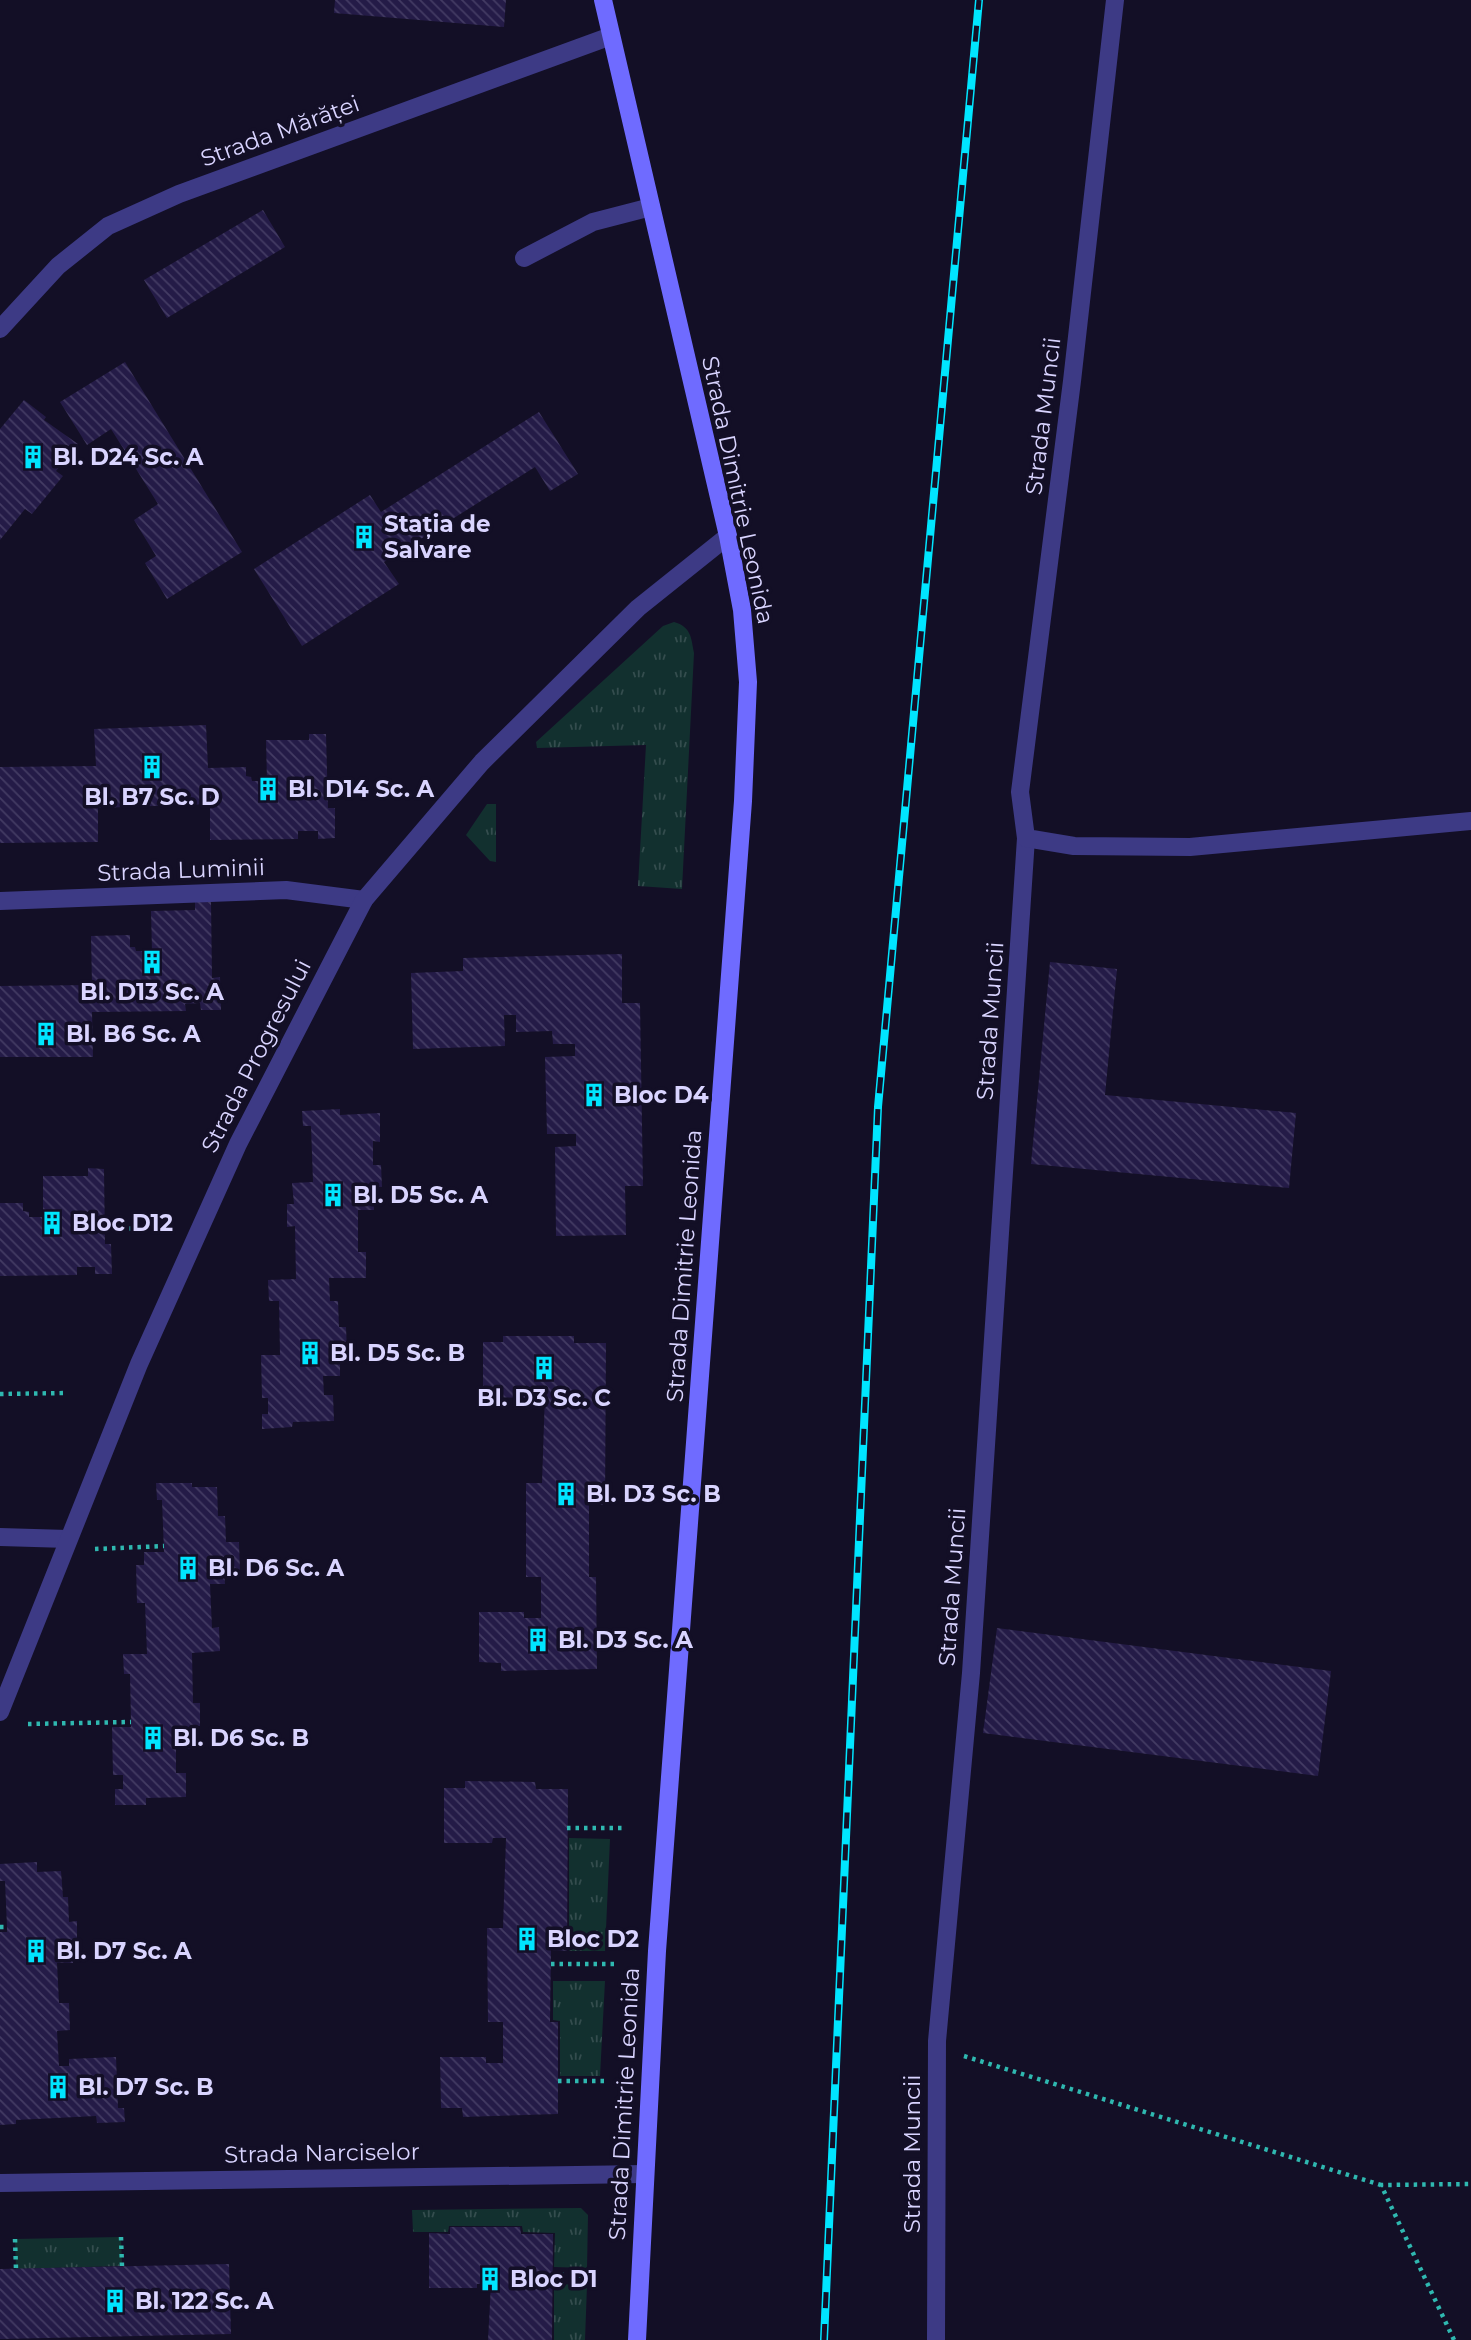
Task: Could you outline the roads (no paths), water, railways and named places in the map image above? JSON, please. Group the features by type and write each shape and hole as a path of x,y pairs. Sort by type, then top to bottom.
{"main road":[{"name":"Strada Dimitrie Leonida","path":"603,0 728,536 742,610 748,682 743,802 657,1951 637,2340"}],"street":[{"name":"Strada Muncii","path":"936,2340 937,2048 971,1673 1026,838 1020,792 1072,381 1115,0"},
{"name":"Strada Mărăței","path":"0,330 58,266 108,226 179,194 611,36"},
{"path":"524,258 593,222 651,207"},
{"name":"Strada Progresului","path":"0,1712 139,1364 238,1144 364,900 482,762 638,608 728,536"},
{"path":"1026,838 1074,846 1190,847 1471,821"},
{"name":"Strada Luminii","path":"0,901 286,890 364,900"},
{"path":"0,1537 68,1539"},
{"name":"Strada Narciselor","path":"0,2183 644,2174"}],"railway":[{"path":"824,2340 878,1107 979,0"}],"place":[{"name":"Bl. D24 Sc. A","path":"33,457"},
{"name":"Stația de Salvare","path":"364,537"},
{"name":"Bl. B7 Sc. D","path":"152,767"},
{"name":"Bl. D14 Sc. A","path":"268,789"},
{"name":"Bl. D13 Sc. A","path":"152,962"},
{"name":"Bl. B6 Sc. A","path":"46,1034"},
{"name":"Bloc D4","path":"594,1095"},
{"name":"Bl. D5 Sc. A","path":"333,1195"},
{"name":"Bloc D12","path":"52,1223"},
{"name":"Bl. D5 Sc. B","path":"310,1353"},
{"name":"Bl. D3 Sc. C","path":"544,1368"},
{"name":"Bl. D3 Sc. B","path":"566,1494"},
{"name":"Bl. D6 Sc. A","path":"188,1568"},
{"name":"Bl. D3 Sc. A","path":"538,1640"},
{"name":"Bl. D6 Sc. B","path":"153,1738"},
{"name":"Bloc D2","path":"527,1939"},
{"name":"Bl. D7 Sc. A","path":"36,1951"},
{"name":"Bl. D7 Sc. B","path":"58,2087"},
{"name":"Bloc D1","path":"490,2279"},
{"name":"Bl. 122 Sc. A","path":"115,2301"}]}
